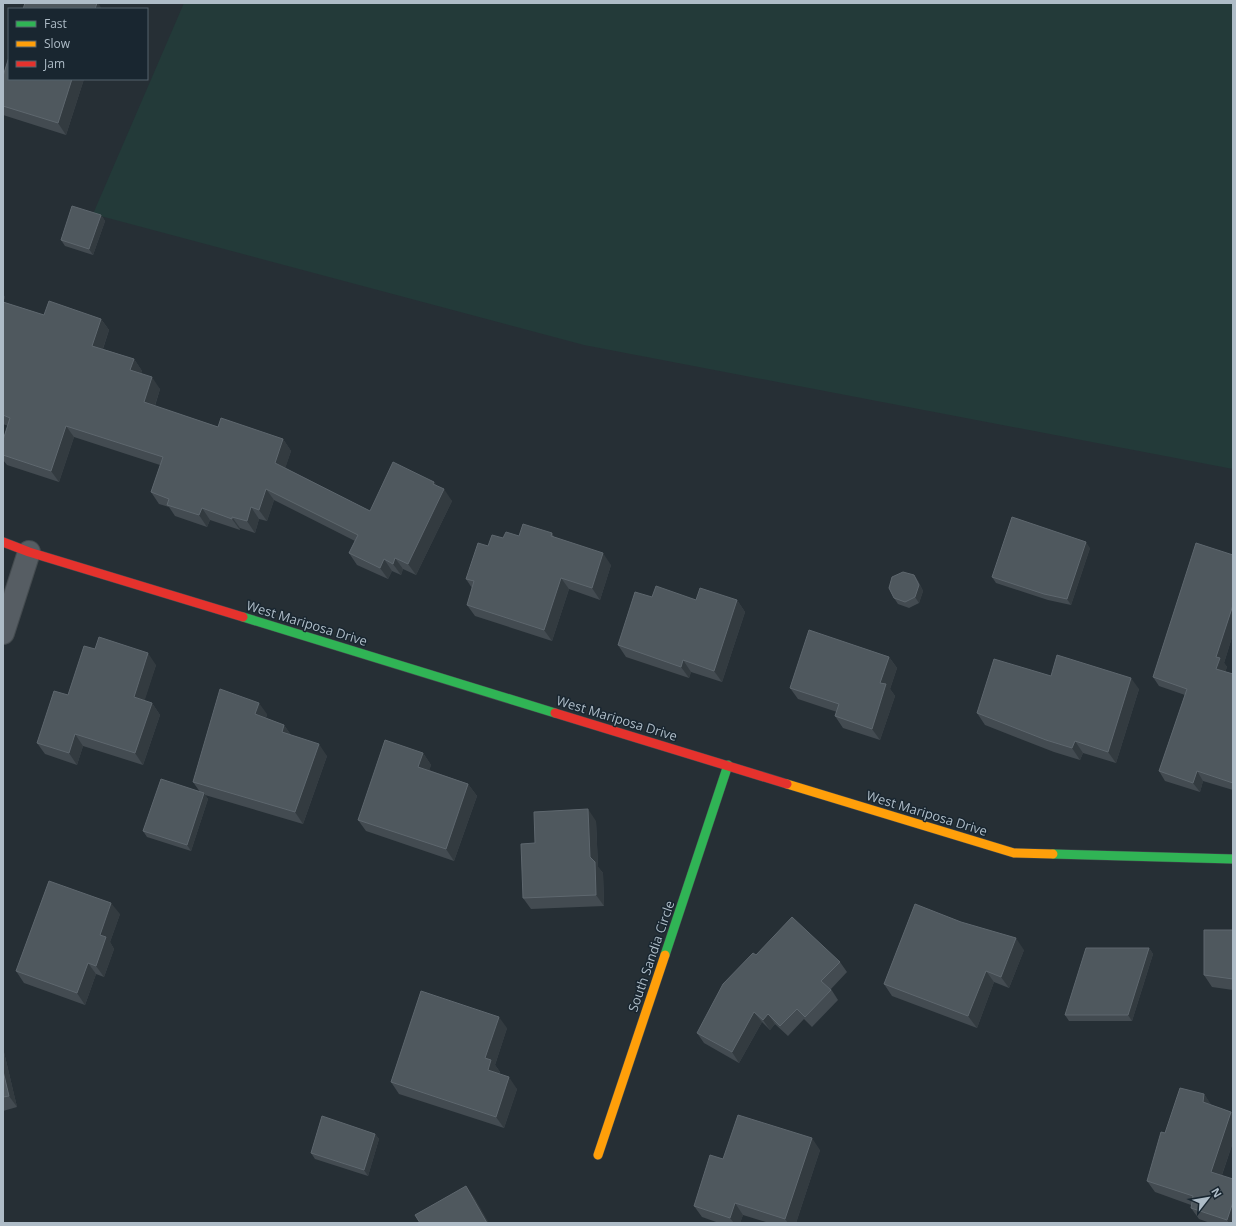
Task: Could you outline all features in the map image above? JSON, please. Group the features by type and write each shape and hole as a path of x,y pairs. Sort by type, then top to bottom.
{"street":[{"name":"West Mariposa Drive","path":"3,542 29,552 1014,853 1233,859"},
{"path":"3,633 29,552"},
{"name":"South Sandia Circle","path":"598,1155 728,765"}],"green space":[{"path":"184,3 1233,3 1233,469 584,345 93,214"}],"building":[{"path":"25,3 97,3 95,8 23,8"},
{"path":"8,60 8,80 72,80 58,123 3,106 3,76"},
{"path":"72,206 101,215 89,249 61,240"},
{"path":"49,301 101,319 92,346 134,359 130,370 152,377 144,402 218,427 221,418 283,439 275,463 370,511 393,462 434,482 433,484 444,489 408,564 395,558 393,564 384,559 380,568 349,553 358,535 266,489 259,510 251,507 247,521 232,517 232,519 202,508 199,515 167,505 169,499 151,492 163,457 66,426 51,471 3,455 3,440 10,418 3,415 3,302 44,315"},
{"path":"1012,517 1086,542 1067,599 1044,594 992,577"},
{"path":"523,524 552,533 551,536 603,553 592,588 561,578 544,630 467,605 474,581 466,579 478,543 488,546 492,535 503,538 506,532 519,536"},
{"path":"1196,543 1233,555 1233,605 1216,657 1220,658 1216,669 1233,674 1233,783 1197,771 1193,783 1159,771 1187,689 1153,677"},
{"path":"903,572 914,575 919,585 915,597 905,602 894,598 889,588 892,577"},
{"path":"656,586 696,600 700,588 737,600 714,671 683,660 681,667 618,645 635,592 652,597"},
{"path":"809,630 889,657 880,683 886,684 872,729 835,716 839,704 790,688"},
{"path":"99,637 148,653 134,697 152,703 135,753 75,734 69,753 37,743 54,691 68,695 84,646 95,649"},
{"path":"1057,655 1131,678 1108,752 1075,741 1072,748 1046,740 977,713 994,659 1051,676"},
{"path":"220,689 259,703 255,714 284,725 282,732 319,744 295,812 193,782"},
{"path":"385,740 423,753 418,767 468,784 446,849 358,820"},
{"path":"161,779 204,793 187,845 143,831"},
{"path":"588,809 590,857 595,862 596,895 523,898 521,844 535,843 534,812"},
{"path":"49,881 111,903 100,935 106,937 96,966 88,963 77,993 16,971"},
{"path":"915,904 961,922 1016,938 1001,977 986,971 968,1016 884,984"},
{"path":"792,917 840,962 821,981 831,990 805,1017 797,1009 780,1026 768,1014 763,1020 754,1012 732,1052 697,1033 723,984 753,953 756,955"},
{"path":"1204,930 1233,930 1233,979 1204,975"},
{"path":"1086,948 1149,948 1128,1015 1065,1015"},
{"path":"421,991 499,1017 485,1058 491,1060 488,1070 509,1077 496,1117 391,1082"},
{"path":"3,1071 9,1096 3,1097"},
{"path":"1180,1088 1204,1094 1203,1102 1231,1112 1211,1172 1233,1179 1233,1202 1227,1220 1191,1208 1193,1196 1147,1181 1161,1132 1165,1133"},
{"path":"738,1115 812,1138 785,1219 735,1203 730,1218 694,1206 710,1155 723,1159"},
{"path":"322,1116 375,1134 364,1170 311,1153"},
{"path":"466,1186 487,1223 420,1223 415,1215"}],"traffic: fast":[{"path":"243,617 555,713"},
{"path":"665,955 728,765"},
{"path":"1053,854 1233,859"}],"traffic: slow":[{"path":"787,784 1014,853 1053,854"},
{"path":"598,1155 665,955"}],"traffic: jam":[{"path":"3,542 29,552 243,617"},
{"path":"555,713 787,784"}]}
